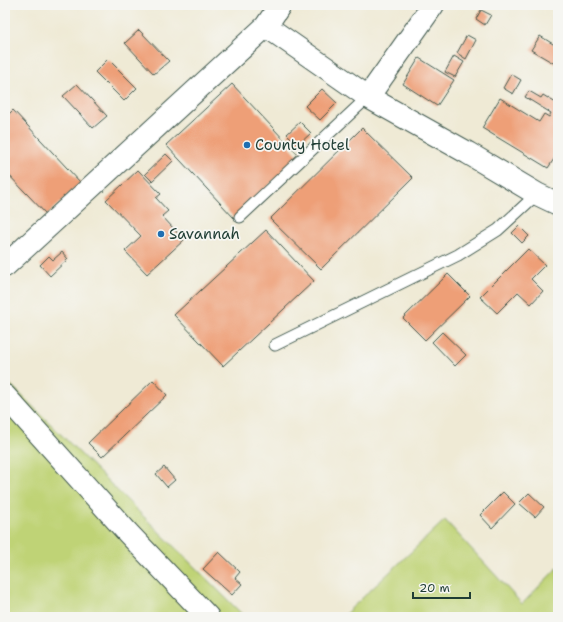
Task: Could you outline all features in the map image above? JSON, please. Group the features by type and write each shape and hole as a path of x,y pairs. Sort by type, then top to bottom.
{"street":[{"path":"5,266 266,26 280,5"},
{"path":"368,97 433,5"},
{"path":"266,26 368,97 552,199"},
{"path":"5,396 128,533 208,617"}],"lane":[{"path":"240,217 368,97"},
{"path":"275,345 458,255 552,199"}],"green space":[{"path":"5,379 245,617 5,617"},
{"path":"445,520 522,604 558,567 558,617 342,617"}],"building":[{"path":"481,10 491,15 485,25 476,19"},
{"path":"139,30 169,61 154,74 125,43"},
{"path":"467,35 476,40 466,59 457,53"},
{"path":"540,36 558,47 558,59 555,64 531,50"},
{"path":"454,56 464,62 455,77 445,72"},
{"path":"419,58 454,80 437,106 403,84"},
{"path":"108,59 137,88 124,101 95,72"},
{"path":"511,74 521,80 513,94 503,88"},
{"path":"77,84 107,116 93,128 63,96"},
{"path":"232,84 300,157 234,218 166,145"},
{"path":"322,89 337,103 320,120 305,106"},
{"path":"529,91 541,98 543,95 556,103 558,101 558,153 548,168 482,128 500,98 539,122 544,114 549,117 551,113 525,97"},
{"path":"13,110 81,183 47,215 5,171 5,118"},
{"path":"300,122 311,133 298,145 287,134"},
{"path":"362,128 413,178 321,269 270,219"},
{"path":"166,154 173,161 152,181 145,174"},
{"path":"138,170 161,194 156,198 168,211 162,216 184,240 147,274 125,251 141,236 106,200"},
{"path":"519,226 529,236 522,243 512,233"},
{"path":"266,230 314,281 223,366 174,315"},
{"path":"528,249 545,265 531,279 543,291 531,304 518,292 497,313 480,297"},
{"path":"62,252 68,259 50,276 40,265 49,256 53,260"},
{"path":"448,274 470,296 425,340 403,318"},
{"path":"442,332 466,355 455,366 432,342"},
{"path":"153,380 167,395 102,457 88,443"},
{"path":"164,467 175,480 167,487 156,474"},
{"path":"503,492 515,504 492,528 480,515"},
{"path":"529,493 544,507 535,517 519,503"},
{"path":"219,552 240,572 235,578 242,584 232,595 203,569"}],"place":[{"name":"County Hotel","path":"247,145"},
{"name":"Savannah","path":"161,234"}]}
